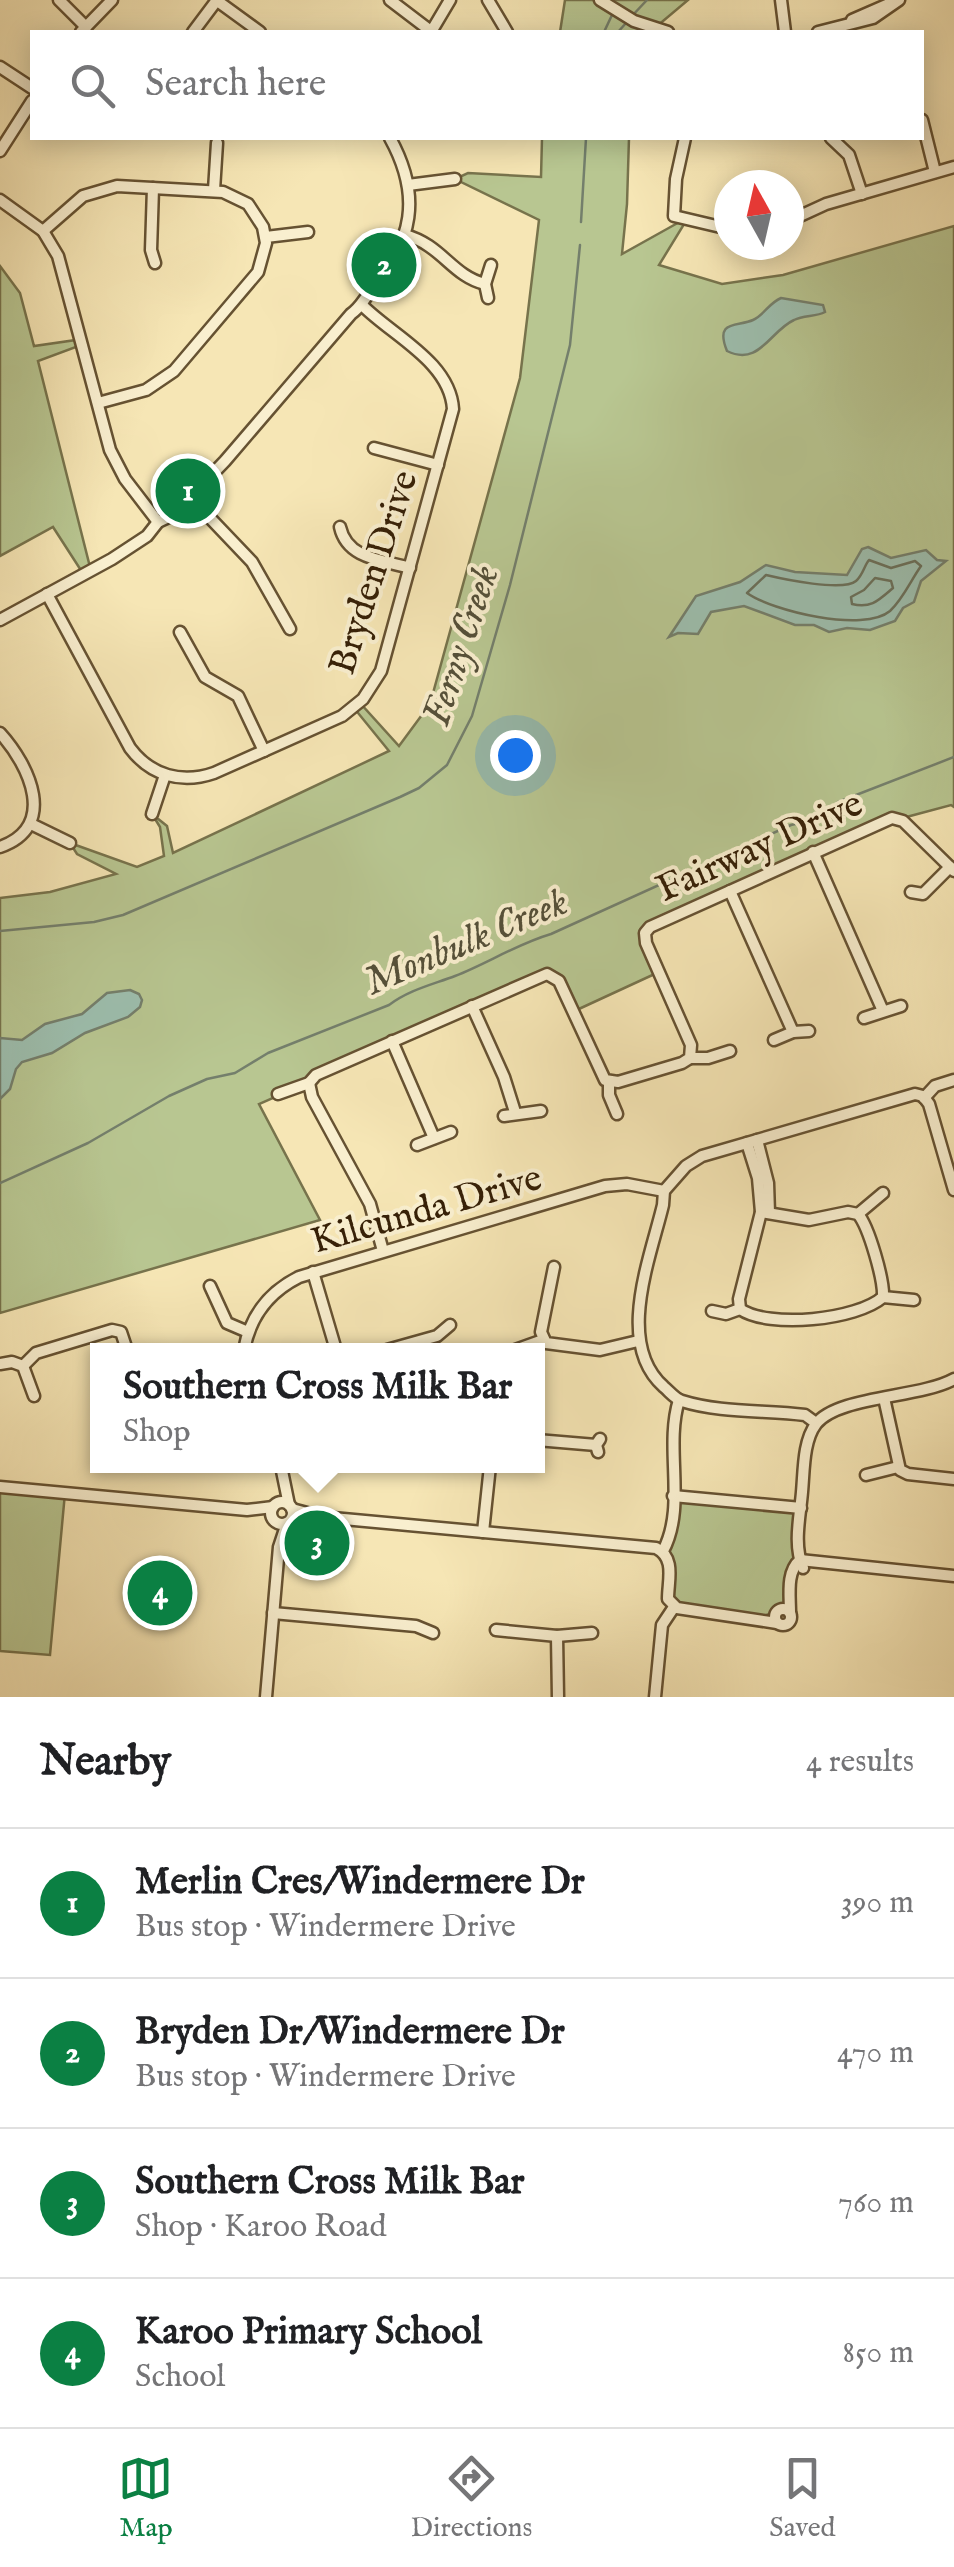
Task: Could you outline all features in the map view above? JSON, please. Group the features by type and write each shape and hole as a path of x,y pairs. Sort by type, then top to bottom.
{"street":[{"path":"59,0 84,30 112,0"},
{"path":"194,30 216,0 257,30"},
{"path":"390,0 429,30"},
{"path":"433,30 450,0"},
{"path":"488,0 505,30"},
{"path":"600,0 634,21 663,30"},
{"path":"781,0 785,30"},
{"path":"826,30 898,0"},
{"path":"0,66 30,87"},
{"path":"0,151 30,104"},
{"path":"924,128 935,172"},
{"path":"0,620 130,548 158,522 173,516 351,314 363,306 394,262 406,235 408,185 391,140"},
{"path":"686,140 676,179 674,216 714,225"},
{"path":"833,140 849,154 862,194"},
{"path":"214,190 216,143"},
{"path":"804,214 954,167"},
{"path":"408,185 455,180"},
{"path":"43,232 77,201 95,190 117,186 232,194 248,204 260,220 266,238 258,272 174,372 146,390 98,402"},
{"path":"154,188 150,250 156,263"},
{"path":"0,200 43,232 66,275 117,466 158,522"},
{"path":"266,238 308,232"},
{"path":"406,235 430,244 463,274 485,284"},
{"path":"488,298 485,284 491,265"},
{"name":"Bryden Drive","path":"165,775 200,778 342,716 368,694 381,671 452,414 448,384 436,369 363,306"},
{"path":"374,448 438,465"},
{"path":"191,498 252,562 290,630"},
{"path":"340,527 345,542 355,552 410,568"},
{"path":"48,594 134,754 165,775 152,814"},
{"path":"180,632 206,677 238,696 264,750"},
{"path":"0,733 33,792 35,807 31,824 14,842 0,847"},
{"name":"Fairway Drive","path":"690,1058 691,1046 646,943 645,933 654,924 895,818 952,869"},
{"path":"31,824 70,843"},
{"path":"813,852 883,1011"},
{"path":"920,896 952,869"},
{"path":"730,891 793,1032"},
{"path":"278,1094 308,1084 316,1075 537,976 554,976 608,1082 617,1114"},
{"path":"472,1006 504,1077 510,1114 541,1111"},
{"path":"864,1018 901,1006"},
{"path":"774,1040 793,1032 809,1031"},
{"path":"392,1041 434,1138"},
{"path":"608,1082 690,1058 708,1058 730,1051"},
{"path":"924,1098 935,1086 954,1080"},
{"path":"308,1084 370,1204 383,1251"},
{"path":"816,1423 805,1415 679,1400 650,1370 638,1340 639,1314 664,1192 691,1162 912,1095 924,1098"},
{"path":"924,1098 954,1190"},
{"path":"418,1145 451,1132"},
{"path":"740,1309 739,1299 765,1213 768,1183 752,1142"},
{"name":"Kilcunda Drive","path":"246,1343 258,1312 278,1290 313,1272 613,1184 664,1192"},
{"path":"858,1214 883,1193"},
{"path":"765,1213 809,1220 858,1214 865,1223 883,1297"},
{"path":"542,1340 554,1267"},
{"path":"313,1272 334,1343"},
{"path":"208,1284 227,1323 248,1332"},
{"path":"712,1311 726,1314 740,1309 754,1315 818,1320 872,1305 883,1297 914,1300"},
{"path":"412,1343 437,1336 450,1325"},
{"path":"22,1366 36,1353 115,1330 121,1332 125,1343"},
{"path":"534,1343 542,1340 555,1346 600,1350 638,1340"},
{"path":"0,1364 15,1362 22,1366 34,1396"},
{"path":"679,1400 671,1532 663,1551 670,1565 668,1598 674,1607 685,1611 781,1615 801,1564 797,1548 806,1452 816,1423 844,1407 938,1387 954,1378"},
{"path":"884,1398 898,1467 908,1474 954,1478"},
{"path":"545,1441 598,1445"},
{"path":"866,1474 898,1467"},
{"path":"266,1697 280,1547 282,1473"},
{"path":"483,1532 489,1473"},
{"path":"0,1487 663,1551"},
{"path":"673,1496 801,1508"},
{"path":"801,1564 954,1576"},
{"path":"654,1697 662,1625 674,1607"},
{"path":"273,1613 416,1626 433,1633"},
{"path":"496,1630 557,1636 592,1632"},
{"path":"557,1636 558,1697"}],"green space":[{"path":"565,0 688,0 652,30 560,30"},
{"path":"542,140 629,140 622,254 683,220 686,221 659,265 722,284 783,275 954,226 954,807 899,819 646,931 659,972 572,1012 552,975 259,1104 320,1220 0,1313 0,898 50,892 116,874 77,854 70,843 137,867 164,856 160,827 152,814 167,826 173,853 389,751 354,708 360,703 399,746 430,704 520,378 539,220 455,179 468,173 541,177"},
{"path":"0,266 20,293 34,346 83,339 84,344 38,361 91,571 84,575 53,527 0,556"},
{"path":"0,1487 65,1493 50,1655 0,1651"},
{"path":"673,1496 801,1508 790,1594 783,1609 764,1616 671,1604 667,1558"}],"water":[{"path":"781,298 823,305 825,312 794,320 756,351 738,355 727,351 723,334 726,329 753,320"},
{"path":"868,547 891,558 926,550 937,560 946,561 921,581 914,602 903,608 895,621 870,630 847,628 829,632 814,625 795,625 744,606 711,612 698,634 678,633 669,637 696,596 740,582 766,565 795,572 847,575 862,549"},
{"path":"130,990 139,994 140,1007 128,1017 85,1033 52,1053 22,1062 10,1089 0,1099 0,1038 22,1040 45,1024 82,1014 107,993"}],"waterway":[{"name":"Ferny Creek","path":"631,17 647,0"},
{"path":"605,30 612,15"},
{"name":"Ferny Creek","path":"620,30 626,23"},
{"name":"Ferny Creek","path":"581,222 586,140"},
{"name":"Ferny Creek","path":"0,931 94,922 123,915 400,797 419,788 447,765 472,716 510,585 570,345 580,245"},
{"name":"Monbulk Creek","path":"0,1183 88,1143 169,1096 207,1079 235,1073 268,1053 467,971 791,825 821,818 838,802 954,757"}],"place":[{"name":"Bryden Dr/Windermere Dr","path":"384,265"},
{"name":"Merlin Cres/Windermere Dr","path":"188,491"},
{"name":"Southern Cross Milk Bar","path":"317,1543"},
{"name":"Karoo Primary School","path":"160,1593"}]}
